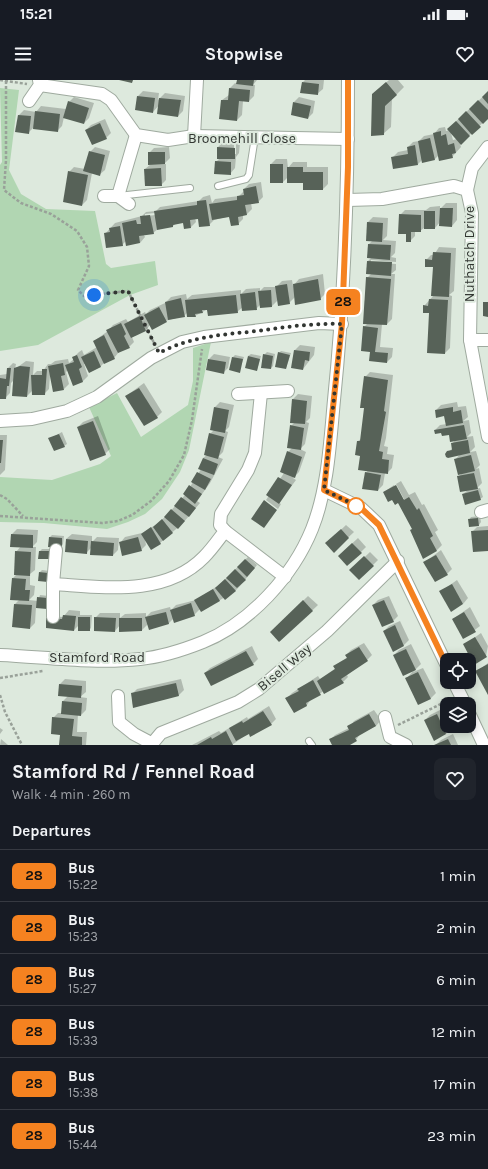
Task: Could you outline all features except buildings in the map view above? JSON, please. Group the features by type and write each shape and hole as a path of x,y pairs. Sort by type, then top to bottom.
{"street":[{"path":"194,136 197,80"},
{"name":"Stamford Road","path":"0,654 125,660 140,659 173,652 205,641 235,623 261,602 285,577 303,548 313,528 324,490 342,324 348,200 348,80"},
{"path":"29,101 40,83 102,94 111,100 136,135 118,196"},
{"name":"Broomehill Close","path":"136,135 168,140 194,136 348,139"},
{"path":"467,190 472,168 488,147"},
{"name":"Nuthatch Drive","path":"348,200 382,199 454,186 467,190 472,213 469,314 470,340 488,437"},
{"path":"104,196 118,196 129,204"},
{"path":"0,420 32,419 67,411 97,397 159,353 182,342 204,337 319,323 342,324"},
{"path":"470,340 488,340"},
{"path":"238,394 288,391"},
{"path":"261,393 255,453 248,470 221,514 220,525 225,531 285,577"},
{"path":"324,490 361,508 379,525 398,561 441,653"},
{"path":"53,584 112,588 136,587 155,583 172,577 203,558 225,531"},
{"path":"53,617 53,584 56,550"},
{"name":"Bisell Way","path":"151,744 161,733 238,702 259,689 327,631 398,561"},
{"path":"118,696 119,722 134,734 151,744"},
{"path":"476,728 484,745"},
{"path":"386,732 406,745"}],"lane":[{"path":"218,186 246,179 249,175 254,137"},
{"path":"118,196 190,188"}],"path":[{"path":"0,80 40,83"},
{"path":"6,81 6,160 4,190 22,203 51,214 77,231 87,247 89,266 78,290 80,294 84,296 128,291 159,353"},
{"path":"0,516 102,523 112,522 132,515 151,501 169,481 184,455 192,420 204,337"},
{"path":"0,495 7,499 24,517"},
{"path":"0,695 5,712 22,745"},
{"path":"386,732 440,709"}],"green space":[{"path":"0,88 19,90 9,170 21,194 46,209 95,211 106,264 111,268 155,261 158,285 130,295 38,345 0,351 0,165 2,162"},
{"path":"211,342 189,450 180,472 162,499 145,514 107,529 44,523 0,522 0,477 52,480 100,464 111,456 89,407 117,393 141,437 188,405 193,381 193,348"}],"bus line":[{"name":"28","path":"348,80 348,200 342,324 324,490 361,508 379,525 388,540 441,653"}],"route":[{"path":"94,295 128,291 159,353 182,342 204,337 319,323 342,324 324,490 361,508 356,506"}]}
